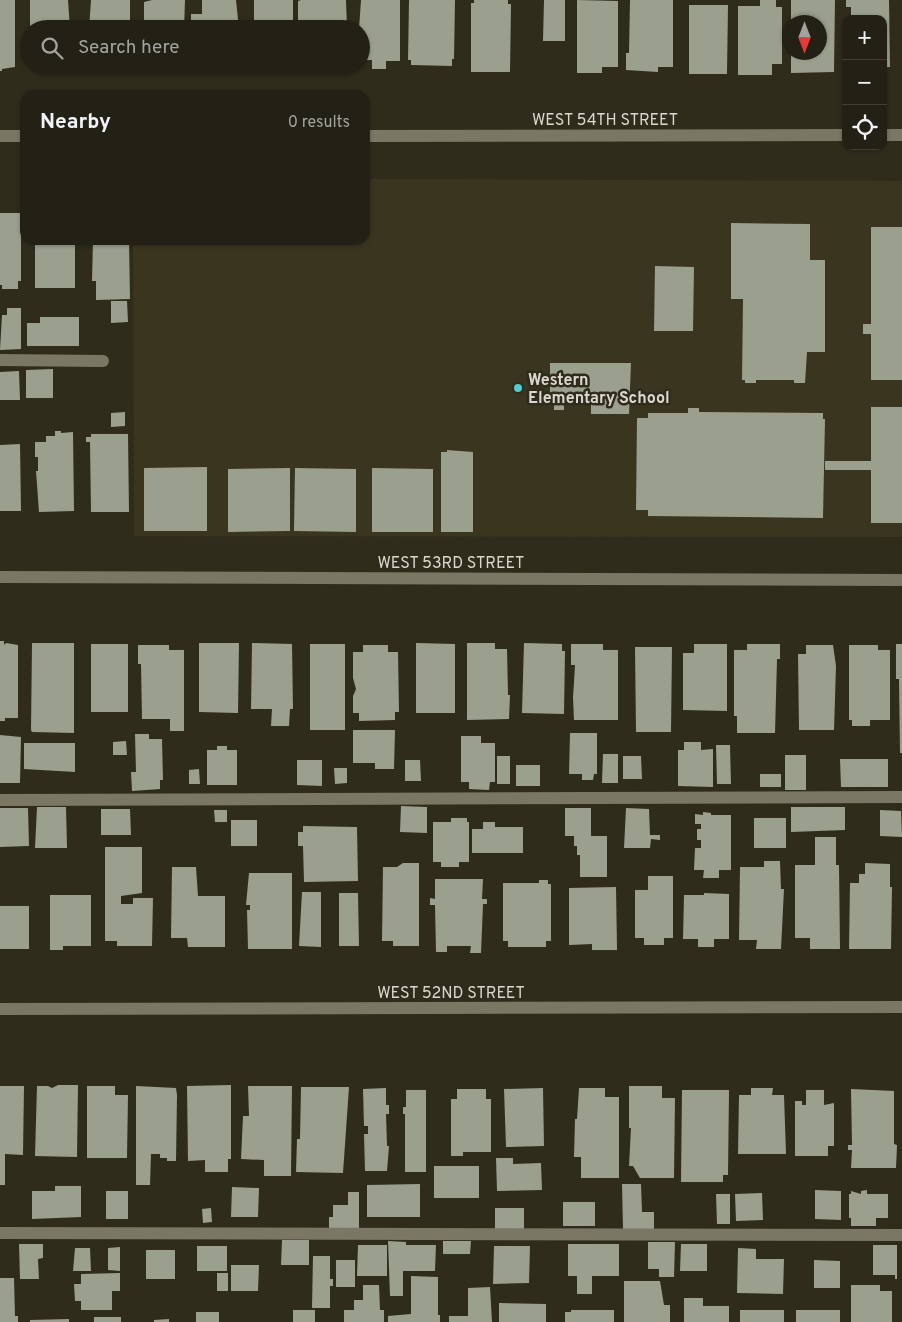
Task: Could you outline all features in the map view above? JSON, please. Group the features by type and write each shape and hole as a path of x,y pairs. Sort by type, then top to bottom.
{"street":[{"path":"887,134 902,134"},
{"name":"WEST 54TH STREET","path":"370,136 842,135"},
{"path":"0,136 20,136"},
{"path":"0,360 103,362"},
{"name":"WEST 53RD STREET","path":"0,578 902,580"},
{"path":"0,800 902,797"},
{"name":"WEST 52ND STREET","path":"0,1009 902,1007"},
{"path":"0,1233 902,1235"}],"shaded area":[{"name":"Western Elementary School","path":"370,179 902,181 902,537 134,536 133,245 370,245"}],"building":[{"path":"0,0 15,0 15,67 2,69 2,71 0,71"},
{"path":"30,0 68,0 69,20 30,20"},
{"path":"91,0 130,0 130,20 90,20"},
{"path":"152,0 185,0 184,20 144,20 144,2"},
{"path":"202,0 236,0 238,20 191,20 191,14 202,14"},
{"path":"254,0 293,0 293,20 254,20"},
{"path":"346,0 347,20 298,20 298,1"},
{"path":"361,0 400,0 400,61 386,61 386,69 372,69 372,60 370,60 370,20 360,20"},
{"path":"409,0 455,0 454,59 452,59 452,66 411,65 411,60 408,60"},
{"path":"474,0 508,0 508,4 511,4 510,72 471,72 471,3 474,3"},
{"path":"544,0 565,0 565,41 543,41"},
{"path":"577,0 618,1 618,67 602,67 602,73 577,73"},
{"path":"630,0 673,0 673,67 658,67 658,72 626,70 626,53 629,53"},
{"path":"760,0 776,0 776,7 782,7 782,64 772,64 772,75 738,75 738,6 760,6"},
{"path":"791,0 835,0 834,72 791,73 791,60 827,60 827,15 791,15"},
{"path":"846,0 889,0 890,67 887,67 887,15 851,15 851,7 846,7"},
{"path":"689,5 728,5 727,74 689,74"},
{"path":"0,213 20,213 21,281 18,281 18,289 2,289 2,285 0,285"},
{"path":"731,223 810,224 810,260 825,260 825,352 807,352 805,383 794,383 794,380 756,380 756,383 745,383 745,380 742,380 743,299 731,299"},
{"path":"871,227 902,227 902,380 871,380 871,334 863,334 863,324 871,324"},
{"path":"35,245 75,245 75,288 35,288"},
{"path":"93,245 129,245 130,299 96,300 96,281 92,281"},
{"path":"655,266 694,267 693,331 654,331"},
{"path":"111,301 127,301 128,322 111,323"},
{"path":"7,308 21,308 21,349 0,350 2,315 7,315"},
{"path":"40,317 79,317 79,346 27,346 27,323 40,323"},
{"path":"550,363 631,363 629,414 591,414 591,404 564,404 564,410 554,410 554,404 550,404"},
{"path":"53,369 53,398 26,398 26,370"},
{"path":"19,371 20,400 0,400 0,372"},
{"path":"871,407 902,407 902,523 871,523 871,470 825,470 825,461 871,461"},
{"path":"688,408 699,408 699,412 823,413 823,419 825,419 823,518 648,516 648,510 636,510 637,418 648,418 648,413 688,413"},
{"path":"125,412 125,426 111,427 111,413"},
{"path":"55,431 61,431 61,433 73,432 74,511 39,512 36,471 38,471 38,457 35,457 35,442 46,442 46,436 55,436"},
{"path":"91,434 128,434 129,512 91,512 90,442 86,442 86,437 91,437"},
{"path":"20,444 21,511 0,511 0,445"},
{"path":"447,450 473,452 473,532 441,532 441,452 447,452"},
{"path":"207,467 207,531 144,531 144,468"},
{"path":"290,468 290,531 228,532 228,469"},
{"path":"295,468 356,469 356,532 294,531"},
{"path":"372,468 433,469 433,532 372,532"},
{"path":"0,641 4,641 4,645 6,643 18,645 18,718 5,718 5,721 0,721"},
{"path":"32,643 74,643 74,733 32,732 31,730"},
{"path":"199,643 239,643 238,713 199,712"},
{"path":"252,643 292,644 293,709 290,709 289,726 271,726 272,709 251,709"},
{"path":"416,643 455,644 455,713 416,713"},
{"path":"467,643 495,643 495,649 507,649 508,695 510,695 509,719 467,720"},
{"path":"524,643 562,644 562,651 565,651 564,714 522,713"},
{"path":"91,644 128,644 128,712 91,712"},
{"path":"310,644 345,644 345,730 310,730"},
{"path":"571,644 603,644 603,650 618,650 618,720 574,720 575,665 571,665"},
{"path":"694,644 727,644 727,711 683,710 683,653 694,653"},
{"path":"747,644 780,644 780,659 777,659 775,733 737,733 737,716 734,716 734,650 747,650"},
{"path":"896,644 902,644 902,753 900,753 899,679 896,679"},
{"path":"138,645 169,645 169,650 184,650 184,731 170,731 170,719 142,719 141,664 138,664"},
{"path":"363,645 388,645 388,652 398,652 399,712 395,712 395,720 359,721 359,713 353,713 353,696 356,689 353,678 353,652 363,652"},
{"path":"806,645 833,645 836,666 834,730 799,730 798,654 806,654"},
{"path":"849,645 878,645 878,650 890,650 890,720 870,720 870,726 852,726 852,720 849,720"},
{"path":"635,647 672,647 671,732 636,732"},
{"path":"353,730 395,730 394,769 375,769 375,763 353,763"},
{"path":"570,733 597,733 597,774 594,774 593,780 582,780 582,774 569,774"},
{"path":"135,734 149,734 149,739 162,739 163,780 160,780 160,789 132,791 131,772 136,772"},
{"path":"0,735 21,737 20,783 0,783"},
{"path":"461,736 481,736 481,743 495,743 495,782 490,782 489,790 469,789 469,782 461,782"},
{"path":"126,741 127,755 113,755 113,742"},
{"path":"684,742 701,742 701,750 713,749 713,787 678,786 678,750 684,750"},
{"path":"24,743 75,743 75,772 24,769"},
{"path":"716,745 730,745 731,784 717,784"},
{"path":"217,746 227,746 227,750 237,750 237,785 207,785 207,750 217,750"},
{"path":"603,754 618,754 618,783 602,783"},
{"path":"785,755 806,755 806,790 785,790"},
{"path":"497,756 510,756 510,784 497,784"},
{"path":"623,756 641,756 642,779 623,779"},
{"path":"840,759 888,759 888,787 841,787"},
{"path":"297,760 322,760 322,786 297,785"},
{"path":"405,760 420,760 421,781 405,781"},
{"path":"516,765 540,765 540,786 516,786"},
{"path":"334,768 347,768 347,783 335,784"},
{"path":"199,769 200,784 189,784 189,770"},
{"path":"760,774 781,774 781,787 760,787"},
{"path":"401,806 427,807 427,833 400,832"},
{"path":"37,807 66,807 67,848 35,848"},
{"path":"791,807 845,807 845,830 791,832"},
{"path":"0,808 28,808 29,846 0,847"},
{"path":"565,808 591,808 591,836 607,836 607,877 580,877 580,855 577,855 577,846 574,846 574,836 565,836"},
{"path":"626,808 649,809 650,835 660,835 660,840 651,839 650,848 624,848"},
{"path":"101,809 130,809 131,835 101,835"},
{"path":"214,810 227,810 227,822 215,822"},
{"path":"880,810 901,811 902,837 880,836"},
{"path":"703,812 711,813 711,815 731,815 731,870 719,870 719,878 703,878 704,870 694,870 695,848 701,848 701,840 697,840 697,829 701,829 701,824 695,824 695,814 703,815"},
{"path":"451,818 467,818 467,822 469,822 469,862 459,862 459,867 441,867 441,862 433,862 433,822 451,822"},
{"path":"754,818 786,818 786,848 754,848"},
{"path":"231,820 257,820 257,846 231,846"},
{"path":"483,822 495,822 495,827 523,827 523,853 472,853 472,829 483,829"},
{"path":"303,826 357,827 358,881 304,882 303,846 298,846 298,832 303,832"},
{"path":"815,837 836,837 836,865 839,865 840,949 810,949 810,938 795,938 795,865 815,865"},
{"path":"105,847 142,847 142,893 121,896 121,904 133,904 133,898 153,898 152,946 117,946 117,941 105,941"},
{"path":"764,861 780,861 781,889 784,889 781,949 756,949 757,940 739,940 740,867 764,867"},
{"path":"403,863 419,863 419,946 393,946 393,941 382,941 383,867 397,867"},
{"path":"865,863 890,864 890,887 892,887 891,949 849,949 850,883 859,883 859,874 865,874"},
{"path":"172,867 196,867 198,896 225,896 225,947 188,947 187,938 171,938"},
{"path":"249,873 292,873 292,949 248,949 247,910 250,910 250,905 246,905"},
{"path":"648,876 673,876 673,938 664,938 664,945 644,945 644,938 635,938 635,890 648,890"},
{"path":"435,879 483,879 482,899 487,899 487,904 483,904 481,953 470,953 471,946 447,946 447,952 436,952 435,905 430,905 430,898 435,899"},
{"path":"539,880 548,880 548,884 551,884 551,941 546,941 546,947 508,947 508,941 503,941 503,883 539,883"},
{"path":"616,887 617,950 592,950 592,944 569,945 569,888"},
{"path":"302,892 321,892 321,947 299,946"},
{"path":"339,893 358,893 359,946 339,946"},
{"path":"704,893 729,894 729,939 714,939 714,947 698,947 698,939 683,939 684,895 704,895"},
{"path":"50,895 91,895 91,946 63,946 63,950 50,950"},
{"path":"0,906 29,906 29,949 0,949"},
{"path":"58,1085 78,1085 77,1157 35,1156 37,1086 52,1088"},
{"path":"231,1085 231,1159 228,1159 228,1172 205,1172 205,1160 188,1161 187,1086"},
{"path":"0,1086 24,1086 23,1155 5,1154 5,1185 0,1185"},
{"path":"87,1086 115,1086 115,1095 128,1095 127,1158 87,1158"},
{"path":"136,1086 176,1088 177,1095 176,1161 167,1161 167,1158 160,1158 160,1154 151,1154 150,1185 136,1185"},
{"path":"248,1086 292,1086 291,1176 264,1176 264,1160 241,1159 243,1116 249,1116"},
{"path":"629,1086 662,1086 662,1098 675,1098 674,1178 640,1178 633,1166 629,1166 631,1128 629,1128"},
{"path":"301,1087 349,1087 343,1173 296,1172 297,1139 300,1139"},
{"path":"386,1088 386,1105 389,1105 389,1114 386,1114 387,1146 389,1146 387,1171 365,1171 364,1134 368,1134 368,1126 364,1126 363,1089"},
{"path":"543,1088 544,1146 506,1147 504,1089"},
{"path":"579,1088 605,1088 605,1097 619,1097 619,1178 581,1178 581,1157 574,1157 575,1119 577,1119"},
{"path":"751,1088 773,1088 772,1095 784,1095 786,1154 738,1154 739,1095 751,1095"},
{"path":"457,1089 486,1089 486,1099 491,1099 491,1152 463,1152 463,1156 451,1156 451,1099 457,1099"},
{"path":"851,1089 894,1091 894,1144 897,1145 896,1168 851,1168 852,1150 848,1150 848,1145 852,1145"},
{"path":"406,1090 426,1090 426,1172 405,1172 405,1114 403,1114 403,1107 406,1107"},
{"path":"682,1090 729,1090 728,1175 723,1175 723,1182 681,1182"},
{"path":"806,1090 824,1090 824,1105 834,1103 834,1146 828,1146 828,1156 795,1156 795,1101 802,1101 802,1105 806,1105"},
{"path":"496,1158 513,1158 513,1164 541,1163 542,1190 497,1191"},
{"path":"434,1166 479,1166 479,1198 434,1198"},
{"path":"420,1184 420,1217 367,1217 367,1185"},
{"path":"622,1184 641,1184 642,1212 654,1212 654,1229 623,1229"},
{"path":"55,1186 81,1186 81,1217 32,1219 32,1191 55,1191"},
{"path":"232,1187 259,1188 258,1217 231,1217"},
{"path":"815,1190 841,1191 841,1220 815,1219"},
{"path":"867,1190 867,1194 888,1194 888,1218 876,1218 876,1226 851,1226 849,1194 851,1194 851,1191 861,1194 861,1191"},
{"path":"106,1191 128,1191 128,1219 106,1219"},
{"path":"348,1192 359,1192 359,1229 329,1229 329,1217 333,1217 333,1205 348,1205"},
{"path":"762,1193 763,1220 736,1221 735,1194"},
{"path":"716,1194 730,1194 730,1224 717,1224"},
{"path":"563,1202 595,1202 595,1226 563,1226"},
{"path":"211,1208 212,1222 203,1223 202,1209"},
{"path":"495,1208 524,1208 524,1229 495,1229"},
{"path":"282,1240 309,1240 309,1265 281,1265"},
{"path":"388,1241 406,1242 406,1245 436,1245 435,1271 403,1271 403,1296 390,1296"},
{"path":"443,1241 471,1241 470,1254 443,1254"},
{"path":"648,1242 675,1242 674,1277 659,1277 659,1269 648,1269"},
{"path":"19,1244 43,1244 43,1258 38,1259 39,1279 20,1279"},
{"path":"568,1244 619,1244 619,1276 592,1276 592,1294 577,1294 577,1276 568,1276"},
{"path":"681,1244 707,1244 707,1271 680,1271"},
{"path":"358,1245 387,1245 387,1276 357,1276"},
{"path":"873,1245 897,1245 897,1279 895,1279 895,1275 873,1275"},
{"path":"197,1246 227,1246 227,1271 197,1271"},
{"path":"494,1246 530,1246 529,1283 493,1284"},
{"path":"120,1247 120,1271 108,1270 108,1248"},
{"path":"75,1248 90,1248 91,1271 73,1271"},
{"path":"738,1248 756,1249 756,1259 784,1259 783,1294 737,1293"},
{"path":"146,1250 175,1250 175,1279 146,1279"},
{"path":"313,1256 330,1256 330,1279 333,1279 333,1286 330,1286 330,1308 312,1308"},
{"path":"336,1260 355,1260 355,1287 336,1287"},
{"path":"814,1260 840,1261 840,1288 814,1288"},
{"path":"231,1265 259,1265 258,1291 231,1291"},
{"path":"120,1273 120,1291 112,1291 112,1310 81,1310 81,1301 75,1301 74,1284 81,1284 81,1274"},
{"path":"217,1273 228,1273 228,1291 217,1291"},
{"path":"411,1276 438,1277 438,1315 440,1315 440,1322 388,1322 388,1316 411,1314"},
{"path":"0,1278 14,1278 15,1316 18,1316 18,1322 0,1322"},
{"path":"624,1281 660,1281 664,1305 670,1305 670,1322 624,1322"},
{"path":"363,1285 379,1285 380,1310 384,1310 384,1322 344,1322 344,1310 354,1310 354,1300 363,1300"},
{"path":"851,1285 880,1285 880,1291 892,1291 892,1322 851,1322"},
{"path":"490,1287 492,1322 449,1322 449,1316 468,1316 468,1288"},
{"path":"684,1298 703,1298 703,1306 729,1306 729,1322 684,1322"},
{"path":"499,1303 546,1304 546,1322 499,1322"},
{"path":"293,1310 315,1310 315,1322 293,1322"},
{"path":"571,1310 614,1310 614,1322 565,1322 565,1312 571,1312"},
{"path":"740,1310 784,1310 784,1322 740,1322"},
{"path":"796,1310 840,1310 840,1322 796,1322"},
{"path":"196,1312 219,1312 219,1322 196,1322"},
{"path":"94,1317 121,1317 121,1322 94,1322"},
{"path":"69,1319 69,1322 30,1322 30,1320"},
{"path":"169,1319 169,1322 154,1322 154,1320"}],"place":[{"name":"Western Elementary School","path":"518,388"}]}
